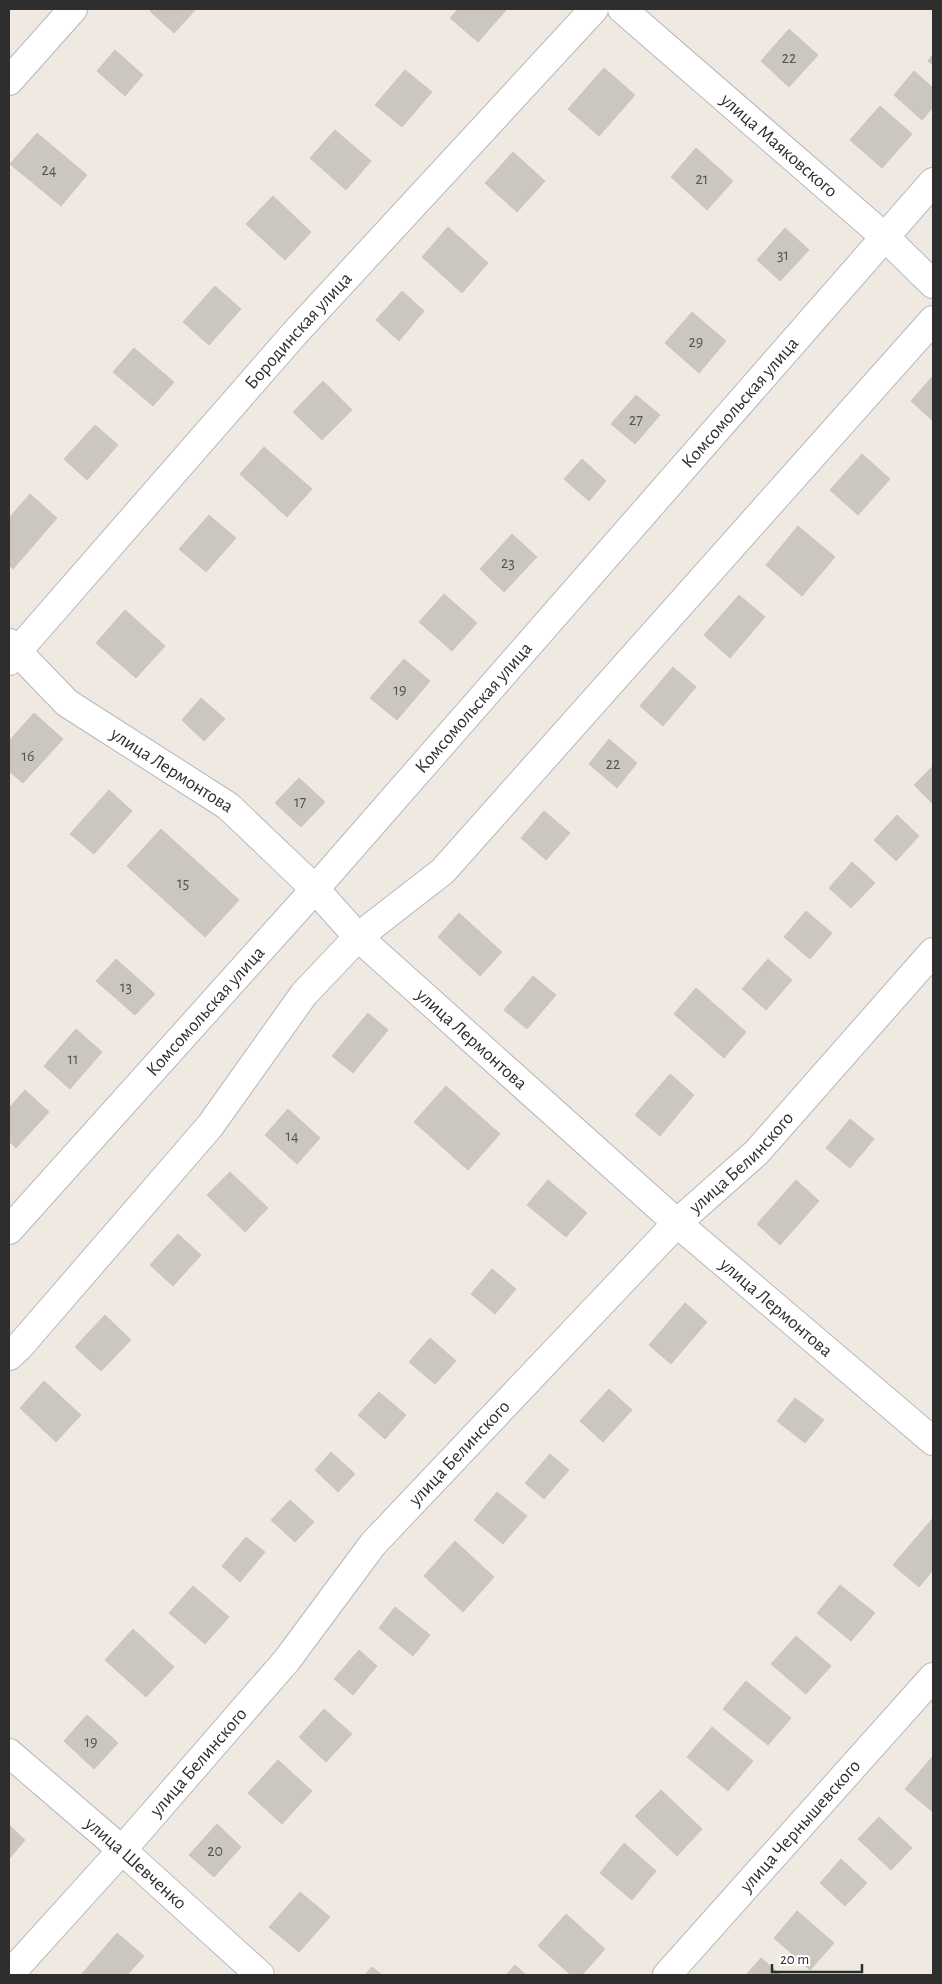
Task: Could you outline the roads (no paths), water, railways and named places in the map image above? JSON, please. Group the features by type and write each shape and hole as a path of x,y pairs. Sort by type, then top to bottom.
{"street":[{"path":"9,81 73,9"},
{"name":"Бородинская улица","path":"12,652 295,332 594,9"},
{"name":"улица Маяковского","path":"622,9 886,238 933,284"},
{"name":"Комсомольская улица","path":"9,1230 315,889 933,182"},
{"path":"9,1356 19,1347 210,1126 304,994 358,938 443,871 933,320"},
{"name":"улица Лермонтова","path":"12,652 67,702 228,806 315,889 358,938 677,1223 933,1441"},
{"name":"улица Белинского","path":"9,1975 122,1850 287,1660 373,1544 677,1223 756,1153 933,952"},
{"name":"улица Чернышевского","path":"667,1975 933,1677"},
{"name":"улица Шевченко","path":"9,1754 122,1850 260,1975"}]}
